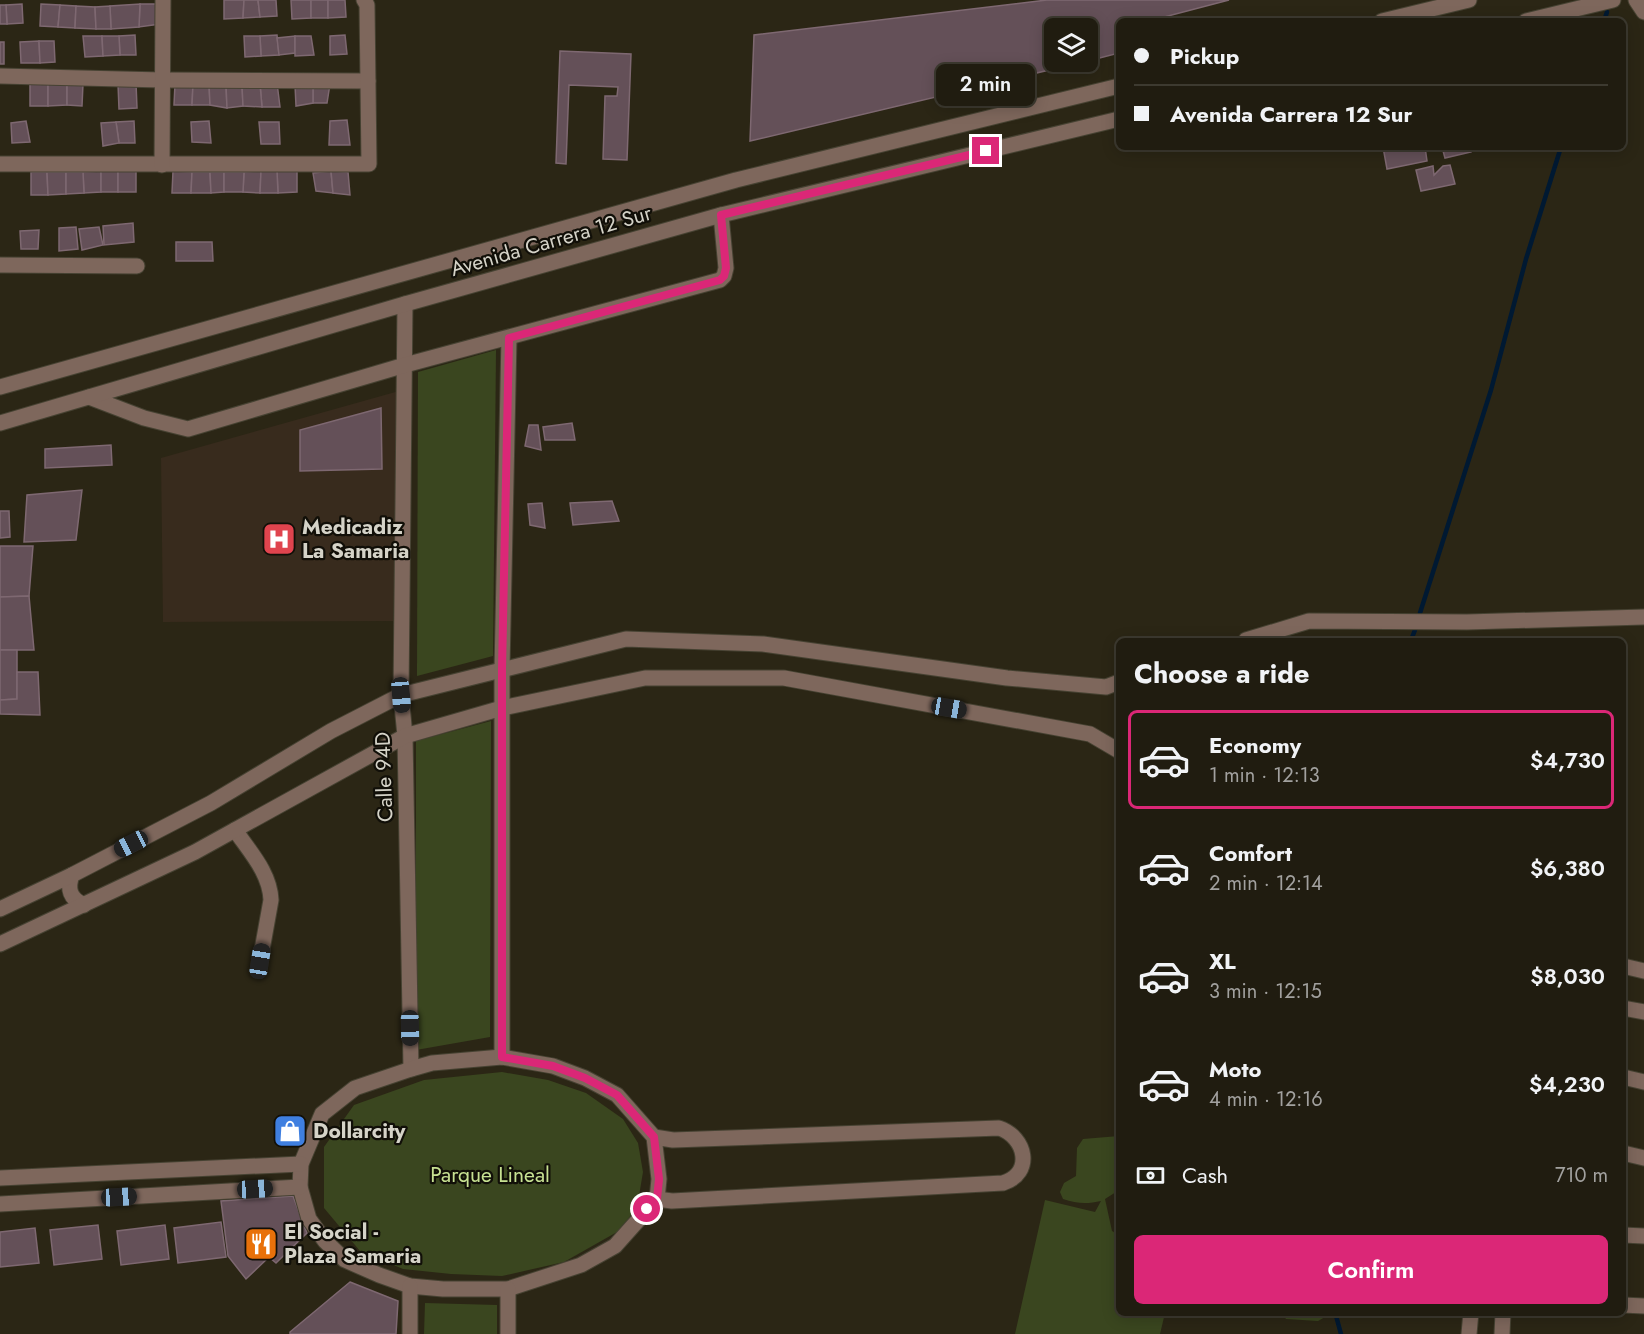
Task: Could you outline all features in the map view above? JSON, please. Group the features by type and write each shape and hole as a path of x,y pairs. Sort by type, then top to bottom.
{"street":[{"path":"162,165 163,0"},
{"path":"0,164 369,164 367,5 364,0"},
{"path":"1394,18 1468,0"},
{"path":"1538,18 1613,0"},
{"path":"1636,0 1644,12"},
{"path":"0,76 368,81"},
{"name":"Avenida Carrera 12 Sur","path":"0,387 736,180 1116,87"},
{"name":"Avenida Carrera 12 Sur","path":"0,423 405,304 721,215 1116,120"},
{"path":"88,397 144,418 188,429 405,366 720,280 726,268 721,215"},
{"path":"0,265 137,266"},
{"name":"Calle 94D","path":"405,304 401,695 405,736 411,1068"},
{"path":"502,1057 502,669 509,338"},
{"path":"1253,638 1309,621 1467,622 1644,617"},
{"path":"0,909 211,802 331,731 401,695 626,639 763,644 1007,678 1106,687 1116,683"},
{"path":"0,944 195,852 405,736 502,708 645,678 784,678 1090,734 1116,749"},
{"path":"235,830 264,871 270,891 269,911 260,961"},
{"path":"72,874 69,884 70,893 75,901 84,905"},
{"path":"1626,967 1644,971"},
{"path":"1626,1009 1644,1012"},
{"path":"502,1057 553,1066 585,1078 617,1095 654,1137 659,1179 657,1199 615,1246 581,1265 508,1289 443,1289 410,1286 345,1260 330,1246 309,1219 300,1187 301,1164 322,1114 355,1088 411,1068 432,1063 502,1057"},
{"path":"1626,1078 1644,1082"},
{"path":"654,1137 673,1140 999,1128 1009,1131 1017,1140 1022,1150 1023,1160 1013,1180 1003,1183 672,1201 657,1199"},
{"path":"1626,1154 1644,1158"},
{"path":"0,1178 301,1164"},
{"path":"0,1204 300,1187"},
{"path":"1626,1235 1644,1236"},
{"path":"410,1286 410,1334"},
{"path":"508,1289 508,1334"},
{"path":"1626,1305 1644,1306"},
{"path":"1469,1334 1471,1316"},
{"path":"1502,1334 1503,1316"}],"shaded area":[{"name":"Medicadiz La Samaria","path":"399,391 393,621 163,622 161,458"}],"green space":[{"path":"496,350 493,656 417,676 418,372"},
{"path":"491,721 490,1037 416,1050 416,741"},
{"name":"Parque Lineal","path":"502,1072 548,1080 586,1093 623,1119 638,1143 643,1172 637,1208 617,1232 564,1262 502,1276 403,1269 360,1251 324,1208 324,1147 354,1105 424,1080"},
{"path":"1116,1136 1116,1192 1105,1199 1112,1231 1116,1233 1116,1316 1164,1316 1160,1334 1015,1334 1045,1200 1095,1212 1101,1201 1073,1202 1063,1199 1060,1192 1064,1183 1076,1176 1077,1148 1083,1139"},
{"path":"425,1303 497,1305 497,1334 424,1334"},
{"path":"1284,1316 1326,1316 1318,1321 1286,1319"}],"building":[{"path":"224,0 244,0 243,18 224,19"},
{"path":"244,0 258,0 260,17 243,18"},
{"path":"258,0 276,0 277,16 260,17"},
{"path":"291,0 311,0 311,18 292,19"},
{"path":"311,0 328,0 328,18 311,18"},
{"path":"328,0 345,0 346,17 328,18"},
{"path":"1047,0 1229,0 1160,18 1116,18 1116,54 1098,58 1098,18 1044,18 1044,71 750,141 754,35"},
{"path":"22,4 23,23 7,24 6,5"},
{"path":"41,4 60,5 58,27 40,26"},
{"path":"140,4 160,4 160,24 139,27"},
{"path":"140,4 139,27 111,29 110,6"},
{"path":"0,5 6,5 7,24 0,24"},
{"path":"60,5 76,6 75,28 58,27"},
{"path":"76,6 95,7 96,29 75,28"},
{"path":"110,6 111,29 96,29 95,7"},
{"path":"135,35 136,55 120,55 119,36"},
{"path":"277,35 279,55 261,56 260,36"},
{"path":"345,35 347,54 330,55 330,36"},
{"path":"83,36 102,36 103,56 85,57"},
{"path":"102,36 119,36 120,55 103,56"},
{"path":"244,36 260,36 261,56 245,57"},
{"path":"295,36 295,53 279,55 277,38"},
{"path":"295,36 311,36 314,55 295,56"},
{"path":"39,41 40,63 21,63 20,42"},
{"path":"39,41 54,41 55,62 40,63"},
{"path":"0,42 4,42 4,64 0,64"},
{"path":"560,51 631,54 627,160 603,159 605,96 617,96 618,87 569,85 566,164 556,163"},
{"path":"30,83 48,83 48,106 30,106"},
{"path":"48,83 67,84 67,105 48,106"},
{"path":"136,83 137,108 119,109 118,84"},
{"path":"277,83 280,107 262,107 260,84"},
{"path":"67,84 83,84 82,106 67,105"},
{"path":"175,84 193,84 192,105 174,105"},
{"path":"193,84 209,84 210,105 192,105"},
{"path":"209,84 226,85 227,108 210,105"},
{"path":"242,84 243,106 227,108 226,85"},
{"path":"260,84 262,107 243,106 242,86"},
{"path":"330,84 327,103 313,103 313,85"},
{"path":"295,85 313,85 313,103 296,106"},
{"path":"347,120 350,145 329,145 330,121"},
{"path":"26,121 30,142 12,143 11,123"},
{"path":"134,121 135,143 119,143 116,122"},
{"path":"209,121 211,143 192,142 191,122"},
{"path":"116,122 119,143 103,146 101,123"},
{"path":"259,122 279,122 280,144 261,144"},
{"path":"1384,150 1425,150 1427,161 1387,169"},
{"path":"1443,150 1471,150 1471,152 1445,158"},
{"path":"1450,165 1455,184 1421,191 1416,170 1433,166 1434,175 1443,166"},
{"path":"297,170 297,192 278,193 277,171"},
{"path":"101,171 101,192 84,193 83,172"},
{"path":"101,171 118,171 118,192 101,192"},
{"path":"118,171 136,171 136,192 118,192"},
{"path":"173,171 192,172 191,193 172,193"},
{"path":"261,171 260,193 243,192 244,172"},
{"path":"261,171 277,171 278,193 260,193"},
{"path":"331,171 333,193 316,191 313,173"},
{"path":"331,171 348,172 350,195 333,193"},
{"path":"31,172 47,172 48,195 31,195"},
{"path":"47,172 66,172 66,194 48,195"},
{"path":"66,172 83,172 84,193 66,194"},
{"path":"192,172 210,172 211,193 191,193"},
{"path":"210,172 224,172 224,192 211,193"},
{"path":"224,172 244,172 243,192 224,192"},
{"path":"133,223 134,242 104,245 103,226"},
{"path":"76,227 78,249 59,251 59,228"},
{"path":"99,227 103,245 82,250 79,229"},
{"path":"39,230 38,249 21,249 20,231"},
{"path":"176,242 212,242 213,261 176,261"},
{"path":"381,408 382,469 300,471 300,430"},
{"path":"572,423 575,440 545,440 543,427"},
{"path":"529,425 538,425 541,450 525,446"},
{"path":"111,445 112,465 45,468 45,449"},
{"path":"82,490 76,540 24,542 27,495"},
{"path":"612,501 619,521 573,525 570,503"},
{"path":"542,503 545,528 530,525 528,504"},
{"path":"0,511 9,511 10,537 0,538"},
{"path":"0,546 33,546 29,596 0,597"},
{"path":"29,596 34,650 0,650 0,597"},
{"path":"0,650 17,650 17,699 0,700"},
{"path":"17,672 38,672 40,715 0,714 0,700 17,699"},
{"name":"El Social - Plaza Samaria","path":"293,1196 307,1233 276,1263 269,1257 246,1279 228,1256 221,1201"},
{"path":"221,1222 226,1257 178,1263 174,1228"},
{"path":"98,1225 102,1259 54,1265 50,1230"},
{"path":"165,1225 169,1259 121,1265 117,1231"},
{"path":"35,1228 39,1263 0,1267 0,1232"},
{"path":"350,1282 398,1301 396,1334 290,1334 290,1332"}],"waterway":[{"path":"1605,18 1607,12"},
{"path":"1420,613 1491,390 1526,259 1560,150"},
{"path":"1412,638 1415,630"},
{"path":"1336,1316 1341,1334"}],"place":[{"name":"Medicadiz La Samaria","path":"279,539"},
{"name":"Dollarcity","path":"290,1131"},
{"name":"El Social - Plaza Samaria","path":"261,1244"}],"route":[{"path":"647,1209 657,1199 659,1179 654,1137 617,1095 585,1078 553,1066 502,1057 502,669 509,338 720,280 726,268 721,215 986,151"}]}
